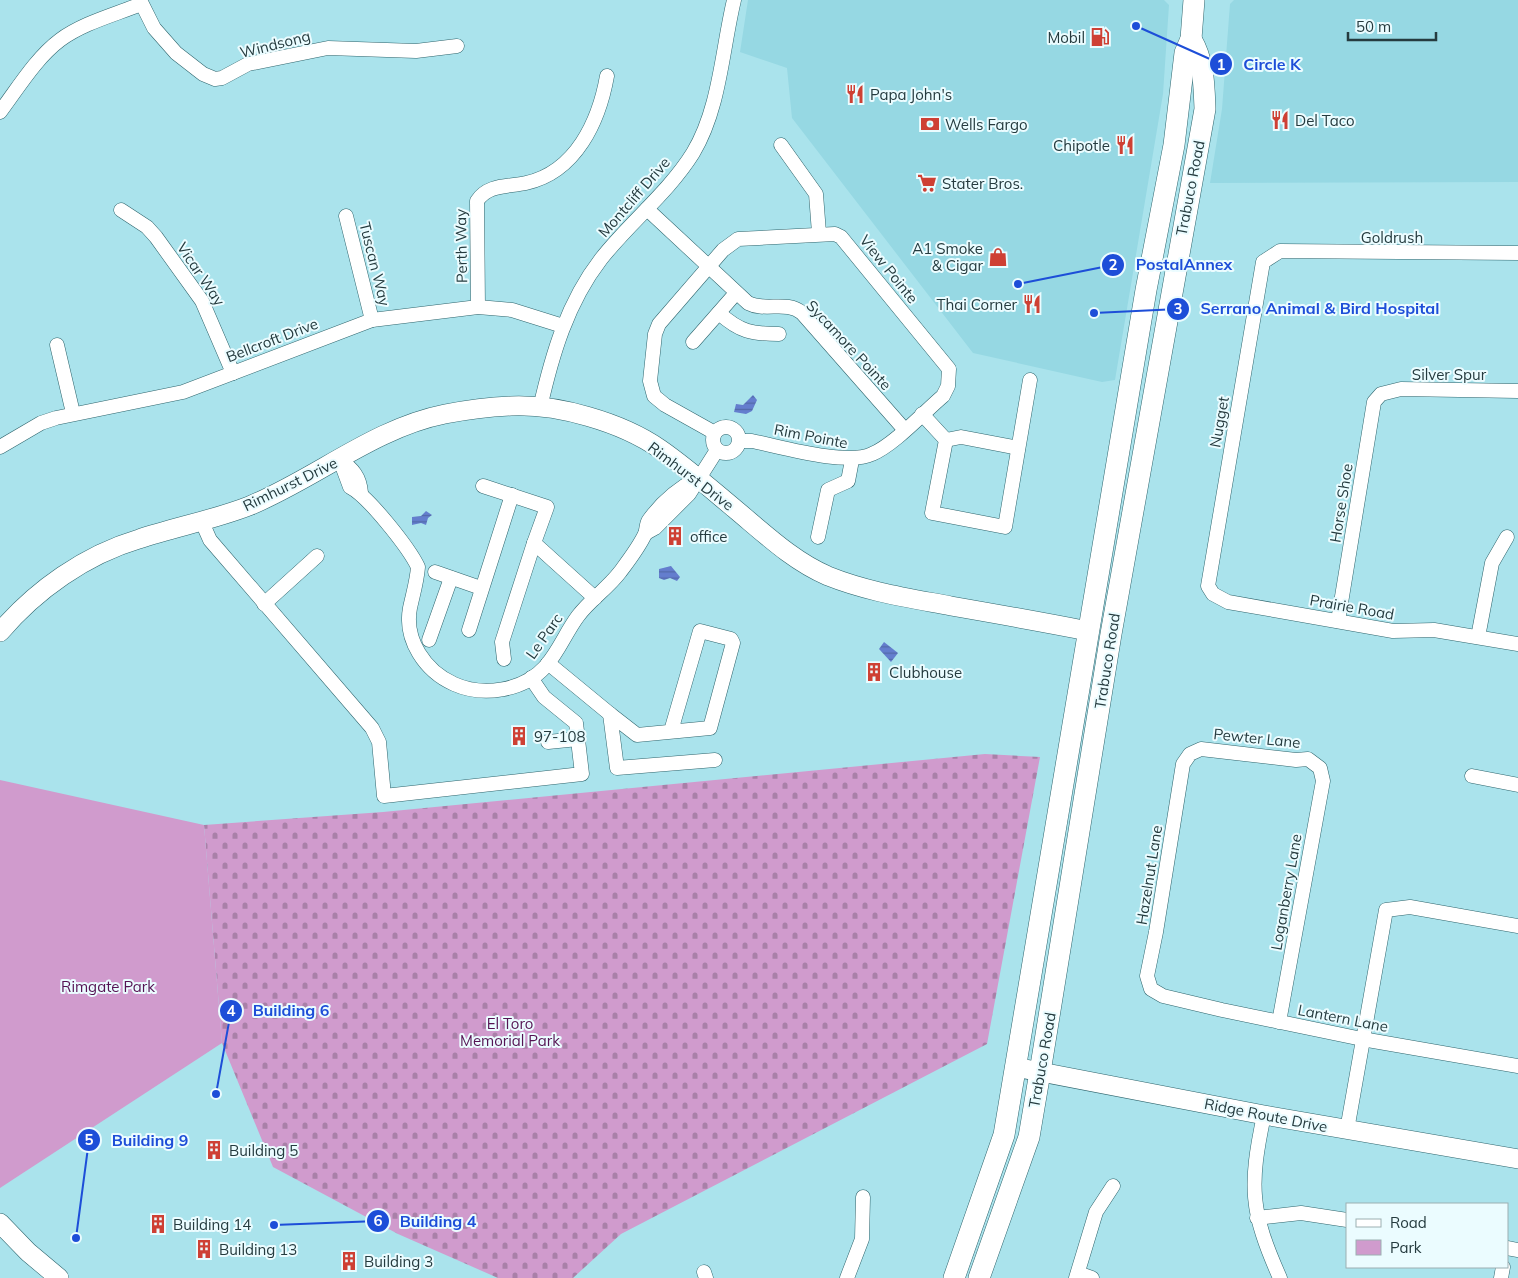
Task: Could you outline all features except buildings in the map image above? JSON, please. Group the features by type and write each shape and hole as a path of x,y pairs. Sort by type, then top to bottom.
{"main road":[{"name":"Trabuco Road","path":"954,1278 1004,1135 1146,290 1174,145 1185,53 1192,39 1194,0"},
{"name":"Trabuco Road","path":"979,1278 1029,1137 1124,563 1205,109 1200,54 1192,39"},
{"path":"1146,290 1155,295 1158,303 1142,397 1150,413"},
{"path":"1095,735 1086,721 1094,656 1088,630 1097,624 1106,606 1114,574 1124,563"},
{"path":"1053,838 1059,850 1060,860 1054,911 1063,928"}],"street":[{"name":"Montcliff Drive","path":"540,408 554,353 573,304 601,260 676,177 694,152 706,125 715,96 734,0"},
{"name":"Windsong","path":"140,2 160,36 176,53 203,74 215,79 222,78 248,64 328,48 416,51 456,46"},
{"path":"0,112 37,64 58,42 76,30 140,2"},
{"name":"Perth Way","path":"478,307 477,201 481,194 488,190 537,179 556,168 575,152 596,120 607,76"},
{"path":"781,145 816,194 819,233"},
{"name":"Sycamore Pointe","path":"647,209 708,268 754,306 790,307 802,313 904,429"},
{"name":"Vicar Way","path":"121,210 147,227 156,237 202,301 233,373"},
{"name":"Tuscan Way","path":"346,216 372,320"},
{"name":"View Pointe","path":"708,268 722,250 738,239 819,233 835,234 841,237 949,369 948,386 943,396 922,414"},
{"name":"Goldrush","path":"1269,258 1280,252 1518,253"},
{"name":"Nugget","path":"1213,594 1208,586 1208,576 1257,299 1260,272 1263,262 1269,258"},
{"path":"708,268 656,329 650,381 651,389 659,401 715,434"},
{"path":"693,342 736,293"},
{"name":"Bellcroft Drive","path":"0,447 41,423 73,412 183,392 372,320 478,307 512,310 563,326"},
{"path":"718,313 732,325 755,334 779,334"},
{"path":"57,345 73,412"},
{"path":"946,440 932,513 1005,527 1030,380"},
{"name":"Silver Spur","path":"1381,394 1401,390 1518,390"},
{"name":"Horse Shoe","path":"1338,621 1371,412 1374,402 1381,394"},
{"name":"Rimhurst Drive","path":"0,632 41,591 92,559 138,539 202,522 258,502 386,434 444,415 510,406 566,411 626,430 658,448 698,478 791,555 827,576 877,593 1088,630"},
{"path":"922,414 946,440"},
{"name":"Rim Pointe","path":"740,442 752,441 852,460 872,454 922,414"},
{"path":"728,427 737,433 740,442 736,450 725,454 717,450 713,442 715,434 722,428 728,427"},
{"path":"946,440 962,437 1018,448"},
{"path":"698,478 717,450"},
{"name":"Le Parc","path":"340,460 352,468 360,482 361,493 402,540 418,567 409,621 416,649 426,664 450,682 476,691 503,689 531,678 548,663 580,614 618,574 646,533 655,528 676,499 689,494 698,478"},
{"path":"818,537 828,490 848,480 852,460"},
{"path":"483,486 547,507 502,642 504,659"},
{"path":"469,630 512,495"},
{"path":"202,522 210,540 372,728 379,742 384,796 582,774 576,723 544,697 531,678"},
{"path":"1478,637 1492,563 1506,537"},
{"path":"534,543 595,598"},
{"path":"264,604 316,556"},
{"path":"435,572 481,588"},
{"path":"429,640 451,578"},
{"name":"Prairie Road","path":"1213,594 1228,602 1393,631 1434,630 1518,644"},
{"path":"548,663 637,735 710,728 733,643 731,639 700,631 671,731"},
{"path":"610,714 617,768 715,760"},
{"path":"548,742 578,739"},
{"name":"Pewter Lane","path":"1190,754 1201,749 1296,760 1308,759 1320,768"},
{"name":"Hazelnut Lane","path":"1163,996 1151,989 1147,976 1156,932 1183,764 1190,754"},
{"name":"Loganberry Lane","path":"1279,1022 1323,781 1320,768"},
{"path":"1472,776 1518,784"},
{"path":"1347,1130 1386,910 1410,907 1518,926"},
{"name":"Lantern Lane","path":"1163,996 1362,1039 1518,1066"},
{"name":"Ridge Route Drive","path":"1016,1067 1264,1115 1518,1159"},
{"path":"1264,1115 1254,1169 1257,1218 1264,1242 1280,1278"},
{"path":"1092,1278 1077,1276 1096,1212 1113,1186"},
{"path":"847,1278 862,1238 863,1197"},
{"path":"1257,1218 1301,1213 1346,1220"},
{"path":"0,1223 28,1252 59,1278"}],"shaded area":[{"path":"748,0 1164,0 1169,5 1163,94 1115,380 1102,382 973,353 792,118 787,68 740,52"},
{"path":"1234,0 1518,0 1518,182 1210,183 1222,109 1230,4"}],"green space":[{"name":"El Toro Memorial Park","path":"985,754 1040,757 987,1044 621,1234 573,1278 498,1278 398,1234 273,1167 222,1043 204,825 383,812"},
{"name":"Rimgate Park","path":"0,780 204,825 222,1043 0,1188"}],"water":[{"path":"753,395 757,400 752,411 746,414 734,412 736,404 743,405"},
{"path":"426,511 432,515 428,518 426,525 421,523 412,525 412,517 421,516"},
{"path":"671,566 680,577 677,581 670,578 664,580 659,578 659,569"},
{"path":"884,642 898,653 891,662 879,649"}],"place":[{"name":"Circle K","path":"1136,26"},
{"name":"Mobil","path":"1100,37"},
{"name":"Papa John's","path":"855,94"},
{"name":"Del Taco","path":"1280,120"},
{"name":"Wells Fargo","path":"930,124"},
{"name":"Chipotle","path":"1125,145"},
{"name":"Stater Bros.","path":"927,183"},
{"name":"A1 Smoke & Cigar","path":"998,257"},
{"name":"PostalAnnex","path":"1018,284"},
{"name":"Thai Corner","path":"1032,304"},
{"name":"Serrano Animal & Bird Hospital","path":"1094,313"},
{"name":"office","path":"675,536"},
{"name":"Clubhouse","path":"874,672"},
{"name":"97-108","path":"519,736"},
{"name":"Building 6","path":"216,1094"},
{"name":"Building 5","path":"214,1150"},
{"name":"Building 14","path":"158,1224"},
{"name":"Building 4","path":"274,1225"},
{"name":"Building 9","path":"76,1238"},
{"name":"Building 13","path":"204,1249"},
{"name":"Building 3","path":"349,1261"}]}
